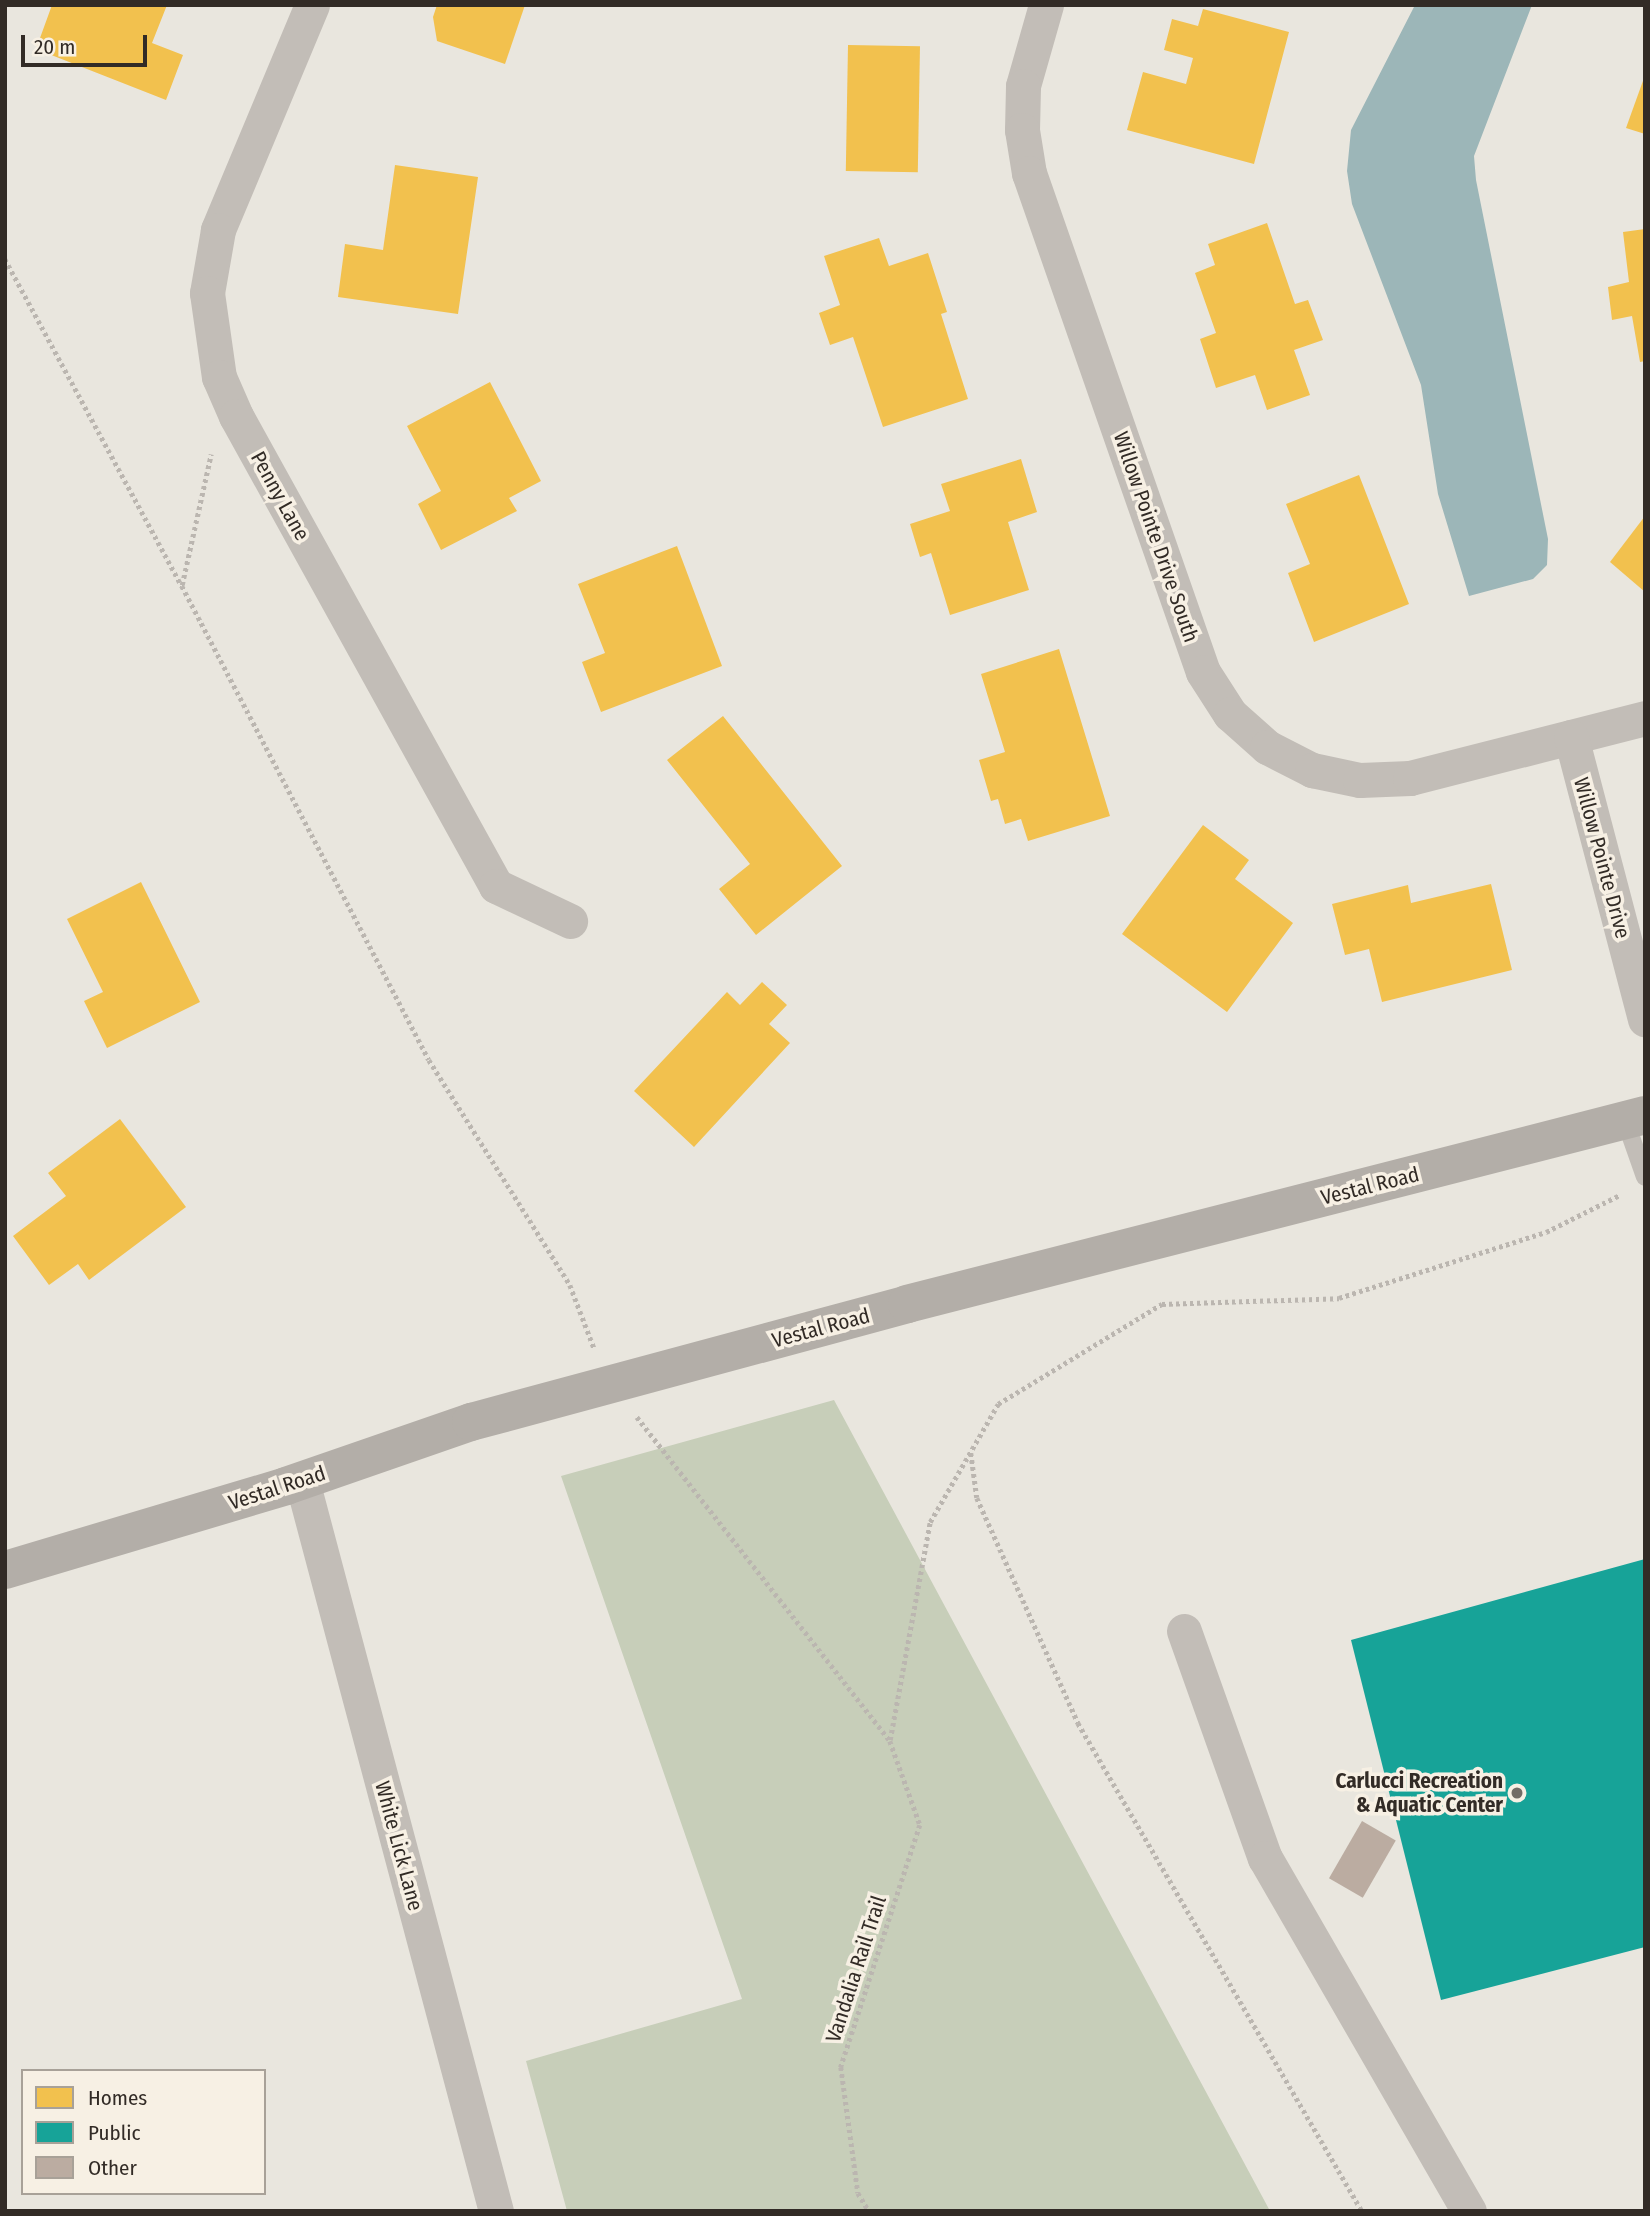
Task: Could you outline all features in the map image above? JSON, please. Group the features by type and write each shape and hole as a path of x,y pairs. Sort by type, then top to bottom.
{"street":[{"name":"Penny Lane","path":"312,5 218,230 207,293 210,336 219,377 236,416 496,886 570,921"},
{"name":"Willow Pointe Drive South","path":"1046,5 1023,86 1022,130 1030,173 1203,672 1230,714 1278,753 1312,770 1360,780 1410,778 1645,718"},
{"name":"Willow Pointe Drive","path":"1571,737 1645,1019"},
{"name":"Vestal Road","path":"5,1570 302,1480 471,1422 1635,1118"},
{"name":"White Lick Lane","path":"302,1480 496,2211"},
{"path":"1184,1631 1265,1858 1469,2211"}],"lane":[{"path":"1635,1118 1639,1183"}],"path":[{"path":"5,259 182,586 429,1060 570,1285 611,1384 890,1741"},
{"path":"182,586 209,458 236,416"},
{"path":"890,1741 930,1522 998,1404 1162,1304 1339,1298 1546,1232 1639,1183"},
{"path":"971,1451 977,1498 1078,1723 1362,2211"},
{"name":"Vandalia Rail Trail","path":"869,2211 858,2193 841,2067 920,1825 890,1741"}],"green space":[{"path":"834,1400 1270,2211 567,2211 526,2061 742,1999 561,1476"}],"water":[{"path":"1415,5 1532,5 1474,156 1476,180 1548,539 1547,565 1533,579 1469,596 1438,494 1421,385 1352,204 1347,171 1351,130"}],"building: Homes":[{"path":"52,5 167,5 152,43 183,55 166,100 36,49"},
{"path":"437,5 525,5 505,64 437,41 433,17"},
{"path":"1203,9 1289,32 1254,164 1127,130 1143,72 1186,84 1193,58 1164,50 1172,19 1198,26"},
{"path":"848,45 920,46 918,172 846,171"},
{"path":"1645,78 1645,134 1626,128"},
{"path":"395,165 478,177 458,314 338,297 345,244 383,250"},
{"path":"1267,223 1295,304 1308,300 1323,340 1294,350 1310,395 1267,410 1255,375 1216,388 1200,339 1216,333 1195,273 1215,265 1208,244"},
{"path":"1645,229 1645,361 1640,362 1632,316 1612,320 1608,287 1629,282 1623,232"},
{"path":"879,238 889,266 928,253 947,312 941,314 968,399 883,427 853,337 830,345 819,313 840,305 824,256"},
{"path":"490,382 541,481 509,498 517,511 441,550 418,504 441,491 407,426"},
{"path":"1021,459 1037,512 1008,522 1029,590 950,615 931,553 920,557 910,524 950,511 941,484"},
{"path":"1359,475 1409,604 1314,642 1288,573 1310,564 1286,504"},
{"path":"1645,516 1645,592 1610,562"},
{"path":"677,546 722,666 601,712 582,662 605,653 578,584"},
{"path":"1059,649 1110,816 1028,841 1021,819 1005,824 998,799 991,801 979,760 1005,752 981,674"},
{"path":"723,716 842,866 756,935 719,889 750,864 667,760"},
{"path":"1203,825 1249,860 1235,879 1293,923 1227,1012 1122,934"},
{"path":"141,882 200,1002 107,1048 84,1001 103,992 67,919"},
{"path":"1491,884 1512,970 1382,1002 1369,949 1345,955 1332,904 1408,885 1411,903"},
{"path":"762,982 787,1005 769,1024 790,1043 694,1147 634,1091 727,992 740,1005"},
{"path":"120,1119 186,1207 89,1280 78,1264 49,1285 13,1236 66,1196 48,1173"}],"building: Public":[{"name":"Carlucci Recreation & Aquatic Center","path":"1645,1559 1645,1947 1441,2000 1351,1640"}],"building: Other":[{"path":"1362,1821 1396,1840 1363,1898 1329,1878"}],"place":[{"name":"Carlucci Recreation & Aquatic Center","path":"1517,1793"}]}
